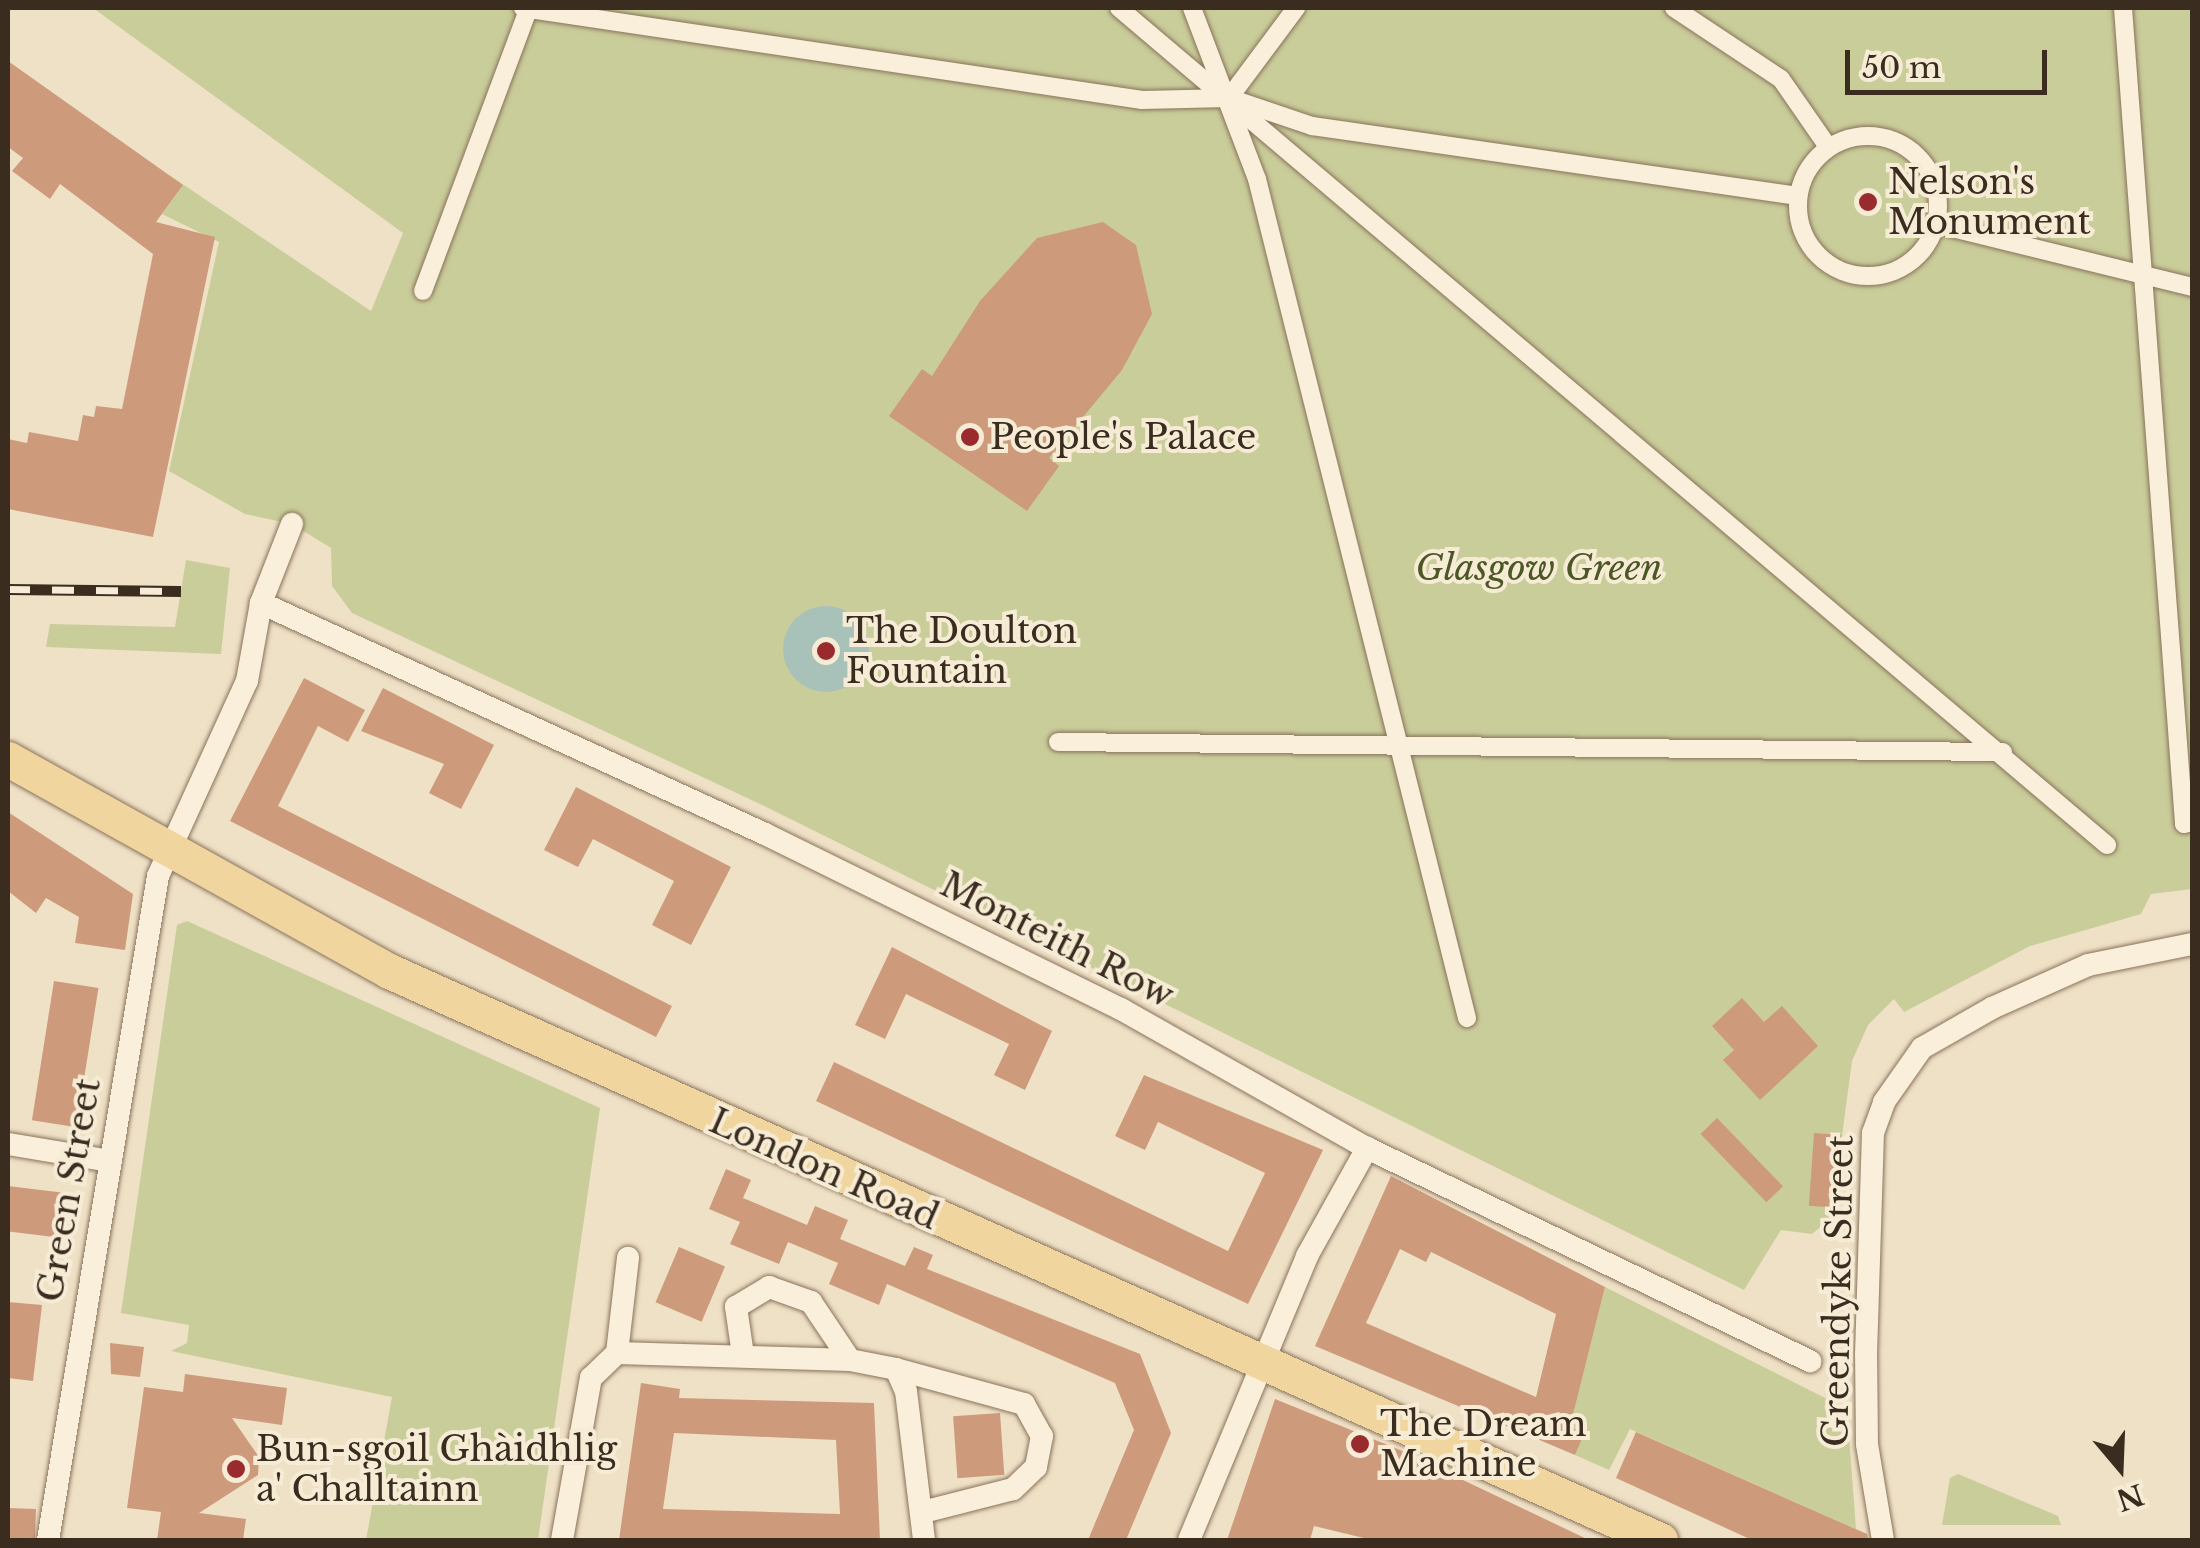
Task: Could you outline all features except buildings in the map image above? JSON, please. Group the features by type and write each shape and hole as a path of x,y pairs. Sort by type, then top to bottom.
{"main road":[{"name":"London Road","path":"8,759 165,852 389,970 648,1093 1263,1360 1660,1540"}],"street":[{"path":"423,291 527,8 1142,100 1228,98 1312,126 1798,196"},
{"path":"1119,8 2002,752 2107,845"},
{"path":"1192,8 1257,178 1468,1018"},
{"path":"1228,98 1296,8"},
{"path":"1674,8 1782,80 1828,148"},
{"path":"2123,8 2184,824 2192,822"},
{"path":"1863,136 1909,148 1936,188 1936,224 1910,262 1855,275 1808,242 1798,196 1828,148 1863,136"},
{"path":"1936,224 2192,287"},
{"name":"Green Street","path":"48,1540 165,852 247,681 261,603 292,524"},
{"name":"Monteith Row","path":"261,603 393,658 1121,1009 1367,1148 1810,1361"},
{"path":"1058,742 1403,750 2002,752"},
{"name":"Greendyke Street","path":"1883,1540 1869,1458 1866,1355 1873,1133 1884,1102 1922,1048 1992,1008 2088,965 2192,944"},
{"path":"8,1144 112,1161"},
{"path":"1190,1540 1307,1256 1367,1148"},
{"path":"562,1540 591,1378 617,1353 628,1258"},
{"path":"743,1354 736,1307 770,1288 811,1302 850,1360"},
{"path":"617,1353 850,1360 1024,1404 1042,1436 1036,1467 1013,1489 922,1512"},
{"path":"896,1369 906,1392 924,1540"}],"green space":[{"name":"Glasgow Green","path":"93,8 2192,8 2192,889 2151,894 2141,914 2030,946 1904,1012 1894,999 1868,1025 1852,1061 1831,1218 1812,1234 1781,1230 1744,1290 760,804 352,613 332,586 331,548 292,524 245,514 169,471 219,242 162,214 180,189 172,177 371,311 403,233"},
{"path":"186,560 230,568 221,654 46,647 50,624 175,627"},
{"path":"187,921 600,1108 538,1540 366,1540 392,1397 171,1351 187,1343 189,1325 121,1313 177,925"},
{"path":"1605,1287 1847,1409 1856,1529 1630,1429 1609,1470 1575,1455 1585,1432 1570,1427"},
{"path":"1958,1474 2058,1516 2061,1525 1942,1525 1950,1478"}],"water":[{"name":"The Doulton Fountain","path":"826,606 850,613 862,625 869,649 862,673 850,685 826,692 802,685 790,673 783,649 790,625 802,613"}],"railway":[{"path":"8,589 181,591"}],"place":[{"name":"Nelson's Monument","path":"1868,202"},
{"name":"People's Palace","path":"970,437"},
{"name":"The Doulton Fountain","path":"826,651"},
{"name":"The Dream Machine","path":"1360,1444"},
{"name":"Bun-sgoil Ghàidhlig a' Challtainn","path":"236,1469"}]}
